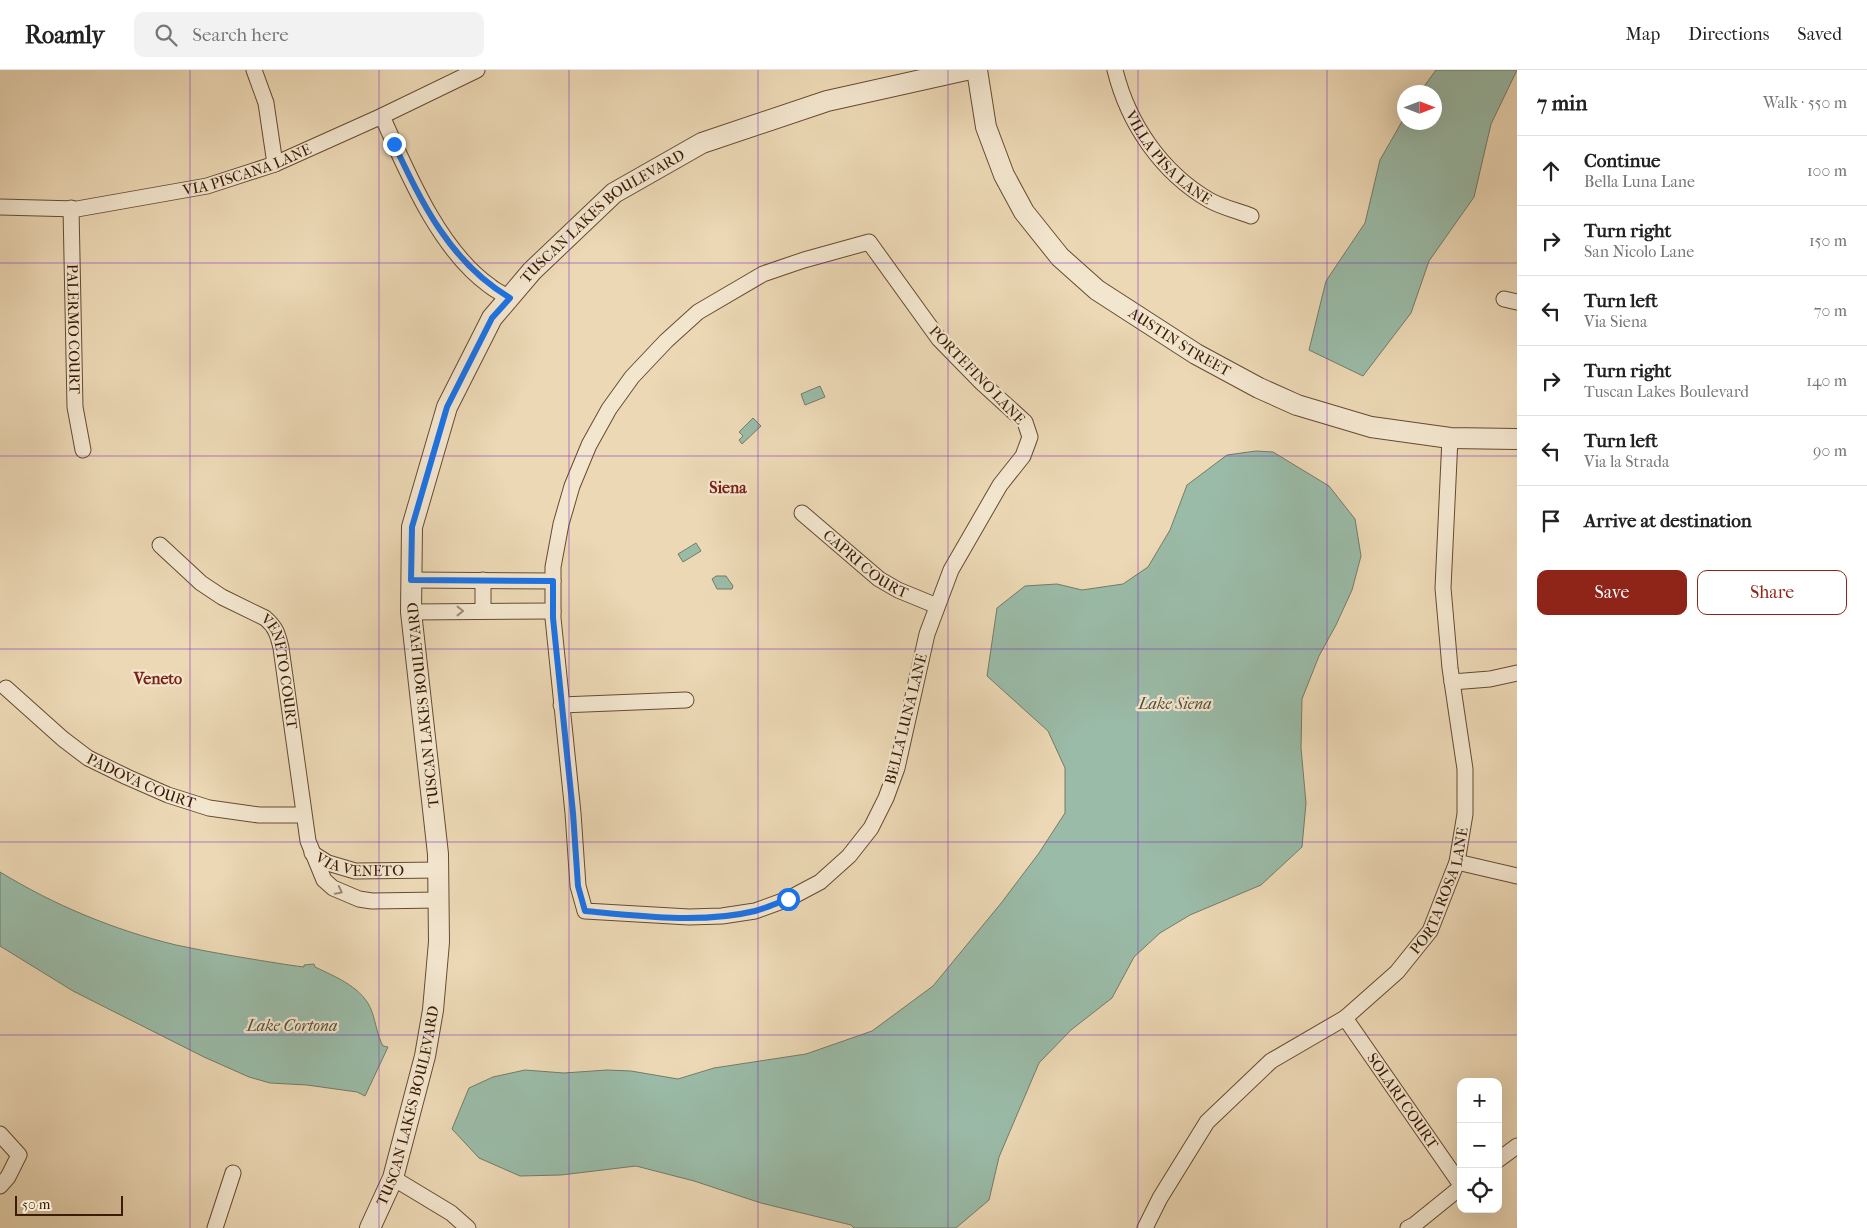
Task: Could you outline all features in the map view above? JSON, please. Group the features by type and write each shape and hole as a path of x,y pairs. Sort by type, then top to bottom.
{"street":[{"path":"254,70 266,103 275,164"},
{"name":"VIA PISCANA LANE","path":"0,208 71,208 207,186 275,164 382,116 455,75 477,70"},
{"name":"TUSCAN LAKES BOULEVARD","path":"370,1228 393,1178 425,1056 433,1010 438,942 439,870 411,612 412,527 447,407 492,318 532,271 614,194 702,144 827,101 966,70"},
{"name":"AUSTIN STREET","path":"977,70 986,126 1004,175 1024,212 1060,257 1097,290 1196,354 1259,388 1297,405 1371,427 1450,438 1517,438"},
{"name":"VILLA PISA LANE","path":"1115,70 1127,108 1151,149 1185,183 1210,200 1252,216"},
{"path":"382,116 407,170 431,215 450,245 489,286 510,298"},
{"name":"PALERMO COURT","path":"71,208 74,406 83,450"},
{"name":"PORTEFINO LANE","path":"553,581 553,567 561,524 572,486 589,445 609,409 632,377 666,341 698,312 763,274 804,260 869,242 939,338 982,383 1025,422 1030,437"},
{"name":"BELLA LUNA LANE","path":"561,705 573,813 578,886 585,911 689,917 722,916 755,911 788,899 820,882 849,856 871,828 886,798 897,768 927,634 951,570 1000,485 1023,456 1030,437"},
{"name":"PORTA ROSA LANE","path":"1145,1228 1160,1198 1206,1122 1271,1061 1345,1018 1397,972 1430,931 1458,862 1465,814 1465,769 1452,682 1443,588 1450,438"},
{"name":"CAPRI COURT","path":"802,513 879,579 898,590 937,606"},
{"name":"VENETO COURT","path":"160,545 201,582 222,597 266,618 277,631 303,815 312,853"},
{"path":"411,580 553,581 553,611 561,705 686,700"},
{"path":"482,580 483,611"},
{"path":"411,612 553,611"},
{"path":"1452,682 1490,679 1517,673"},
{"name":"PADOVA COURT","path":"6,688 63,739 88,758 168,795 209,808 259,816 303,815"},
{"name":"VIA VENETO","path":"312,853 328,863 355,871 439,870"},
{"name":"VIA VENETO","path":"312,853 324,880 333,888 348,896 372,901 439,900"},
{"path":"1458,862 1517,876"},
{"name":"SOLARI COURT","path":"1345,1018 1457,1180"},
{"path":"0,1134 19,1155 8,1177 0,1186"},
{"path":"1502,1157 1517,1146"},
{"path":"215,1228 234,1173"},
{"path":"393,1178 452,1213 468,1228"},
{"path":"1408,1228 1457,1189"}],"water":[{"path":"1436,70 1517,70 1491,124 1474,197 1429,261 1411,313 1363,376 1309,350 1326,281 1365,223 1380,160 1397,130 1442,130 1442,85 1425,85"},
{"path":"820,386 825,397 805,405 801,394"},
{"path":"753,418 761,426 742,444 739,440 743,436 739,432"},
{"name":"Lake Siena","path":"1256,451 1273,452 1329,486 1355,519 1361,556 1352,590 1319,656 1302,699 1301,748 1306,803 1302,847 1261,885 1190,915 1160,933 1134,957 1112,998 1071,1030 1039,1063 999,1157 989,1200 956,1228 854,1228 851,1225 761,1203 694,1181 636,1166 561,1175 520,1176 479,1158 452,1129 469,1088 493,1077 525,1070 564,1073 607,1070 631,1071 678,1079 714,1068 806,1054 872,1031 933,986 1002,902 1039,853 1065,813 1065,768 1048,731 987,676 997,608 1025,586 1057,584 1082,590 1123,584 1148,567 1170,530 1187,485 1227,455"},
{"path":"696,543 701,551 683,562 678,554"},
{"path":"716,576 726,576 733,586 732,589 717,589 712,579"},
{"name":"Lake Cortona","path":"0,872 63,906 130,932 176,945 232,956 304,967 304,965 314,964 315,967 348,984 363,996 372,1012 381,1042 383,1046 388,1047 365,1096 357,1092 307,1085 270,1083 249,1077 204,1057 73,991 0,946"}],"district":[{"name":"Siena","path":"728,487"},
{"name":"Veneto","path":"158,678"}],"route":[{"path":"394,144 431,215 450,245 466,264 489,286 510,298 492,318 447,407 412,527 411,580 553,581 553,618 573,813 578,886 585,911 689,917 722,916 755,911 788,899"}]}
